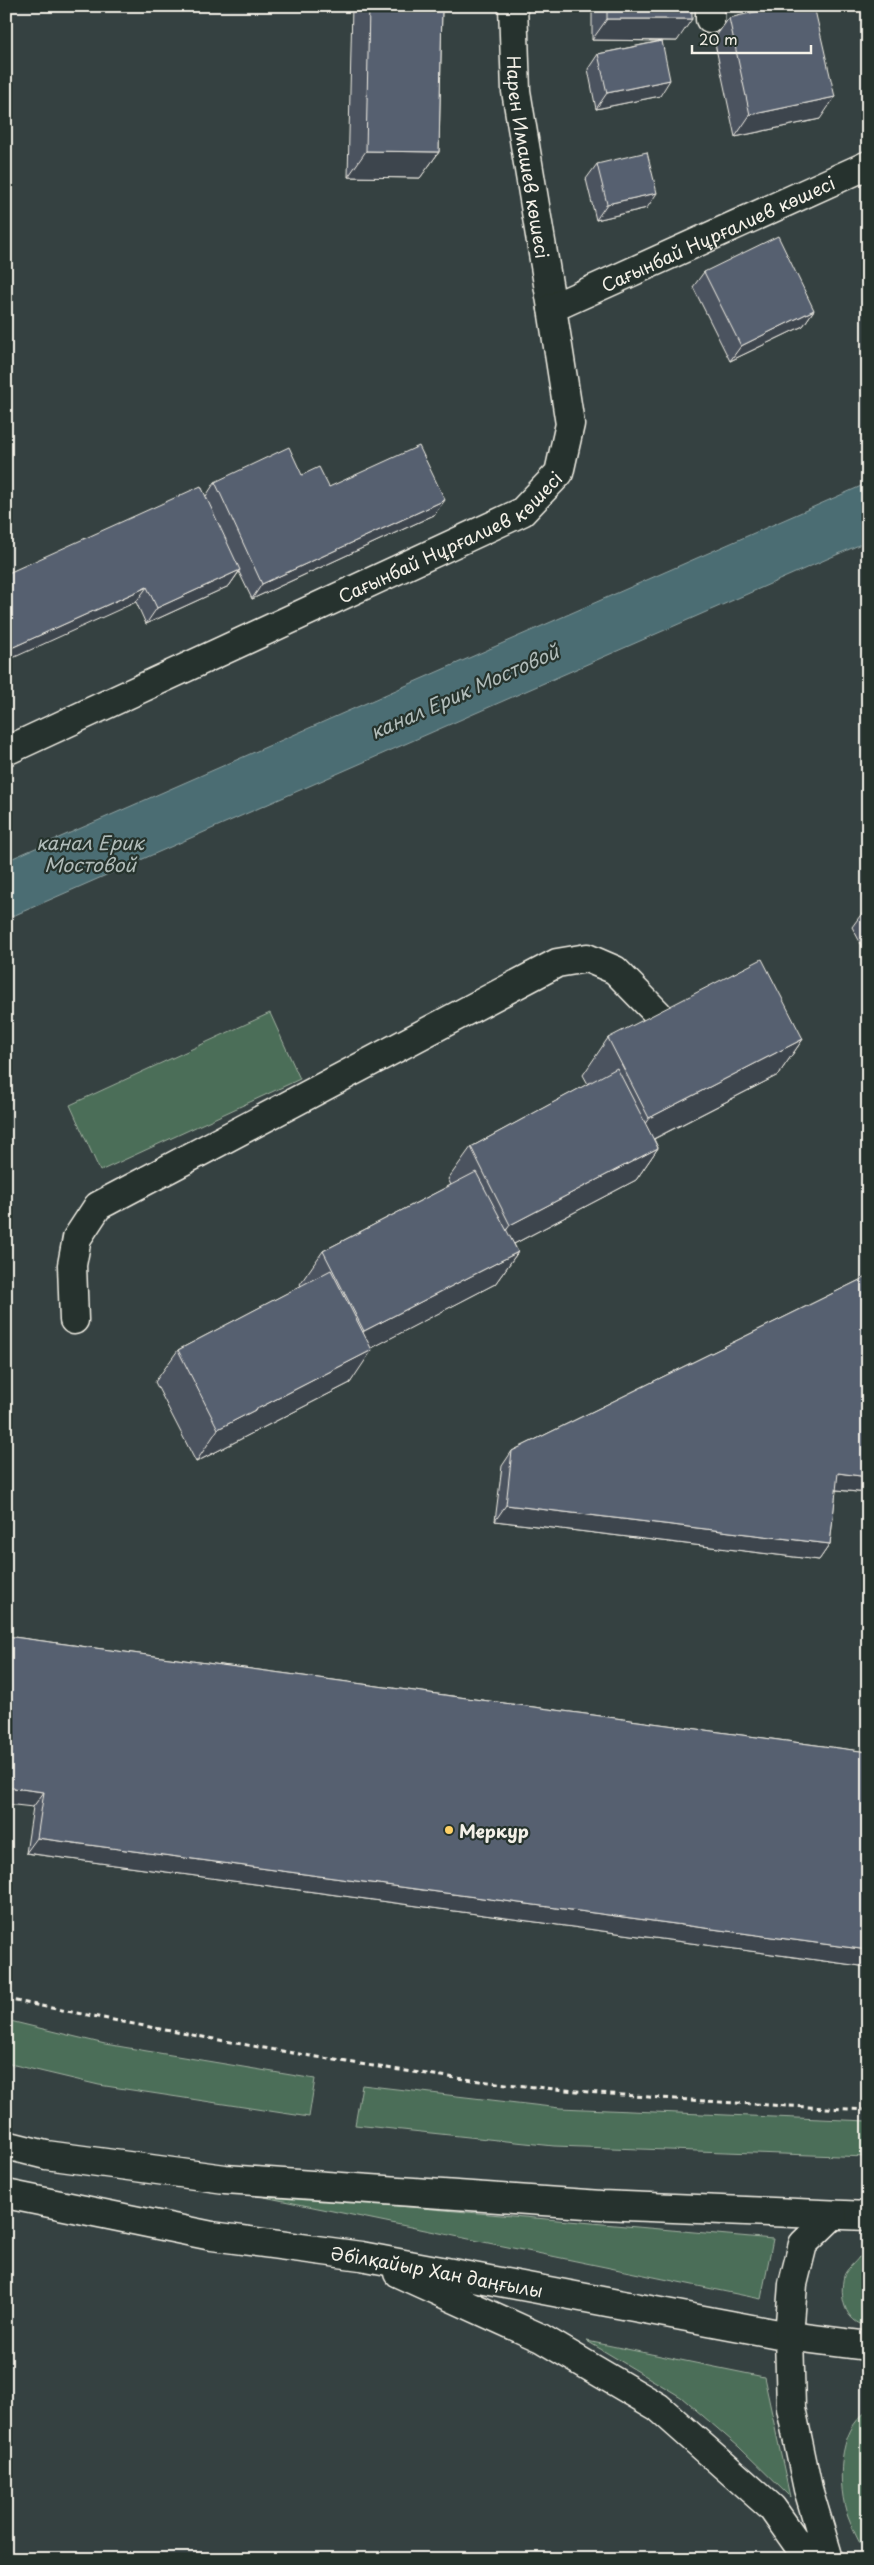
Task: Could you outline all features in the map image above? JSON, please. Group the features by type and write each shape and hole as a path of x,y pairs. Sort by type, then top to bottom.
{"main road":[{"name":"Нарен Имашев көшесi","path":"513,6 516,91 552,308"},
{"name":"Сағынбай Нұрғалиев көшесі","path":"6,751 522,512 559,473 570,424 552,308 868,165"},
{"path":"74,1320 72,1265 77,1238 98,1206 557,963 587,958 615,970 658,1014"},
{"path":"6,2145 46,2155 225,2179 601,2205 868,2216"},
{"name":"Әбілқайыр Хан даңғылы","path":"6,2194 212,2236 361,2256 789,2336 868,2346"},
{"path":"829,2559 808,2489 791,2408 789,2336 793,2284 803,2244 833,2215"},
{"path":"361,2256 541,2338 658,2407 772,2508 808,2559"}],"path":[{"path":"6,1999 151,2028 480,2081 685,2101 868,2110"}],"green space":[{"path":"270,1013 300,1079 100,1171 70,1105"},
{"path":"6,2020 105,2044 315,2079 309,2117 99,2085 6,2063"},
{"path":"362,2085 560,2108 868,2121 868,2157 554,2146 355,2125"},
{"path":"240,2192 773,2239 761,2299"},
{"path":"859,2257 868,2258 868,2326 853,2320 845,2307 843,2299 844,2276"},
{"path":"587,2341 764,2377 790,2497 739,2447 681,2397"},
{"path":"868,2411 868,2559 844,2505 841,2475 845,2445 850,2431 858,2419"}],"water":[{"name":"канал Ерик Мостовой","path":"868,483 868,541 6,919 6,861"}],"building":[{"path":"369,6 442,6 439,152 366,151"},
{"path":"607,6 692,6 692,19 607,19"},
{"path":"780,6 814,6 835,97 750,115 729,18"},
{"path":"662,41 670,80 607,93 598,54"},
{"path":"647,152 657,193 607,204 597,164"},
{"path":"778,236 814,310 741,346 704,272"},
{"path":"419,446 445,500 262,584 215,482 289,447 302,475 319,467 329,487"},
{"path":"201,486 240,570 157,608 147,587 9,649 6,678 6,574"},
{"path":"762,959 803,1039 649,1118 608,1038"},
{"path":"617,1068 658,1148 510,1225 471,1147"},
{"path":"476,1172 518,1252 364,1331 323,1251"},
{"path":"331,1270 372,1350 218,1429 178,1350"},
{"path":"868,1276 868,1477 838,1473 830,1544 506,1505 512,1451"},
{"name":"Меркур","path":"6,1636 868,1752 868,1950 37,1838 44,1792 6,1787"}],"place":[{"name":"Меркур","path":"449,1830"}]}
